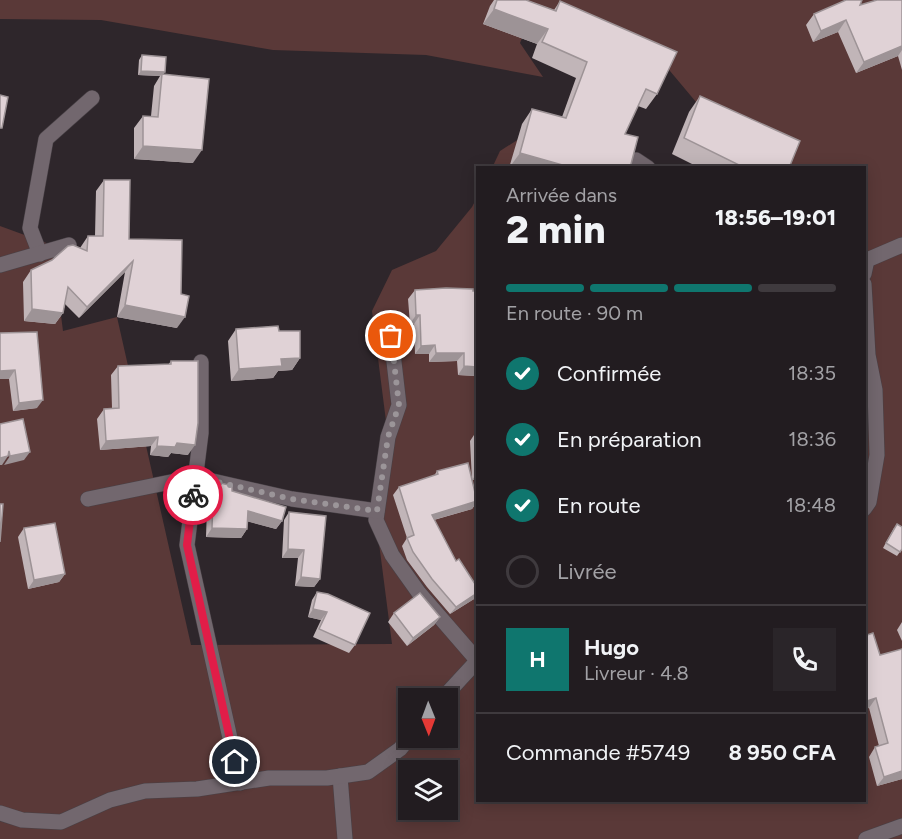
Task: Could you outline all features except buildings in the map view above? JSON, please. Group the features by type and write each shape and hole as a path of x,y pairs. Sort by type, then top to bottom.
{"street":[{"path":"40,254 30,228 46,139 92,98"},
{"path":"0,265 69,245"},
{"path":"866,263 902,245"},
{"path":"866,320 868,355 875,390 878,455 869,502 866,506"},
{"path":"391,336 399,405 388,437 376,520 392,555 419,593 476,659"},
{"path":"201,362 201,433 187,545 240,783"},
{"path":"88,499 195,477 292,499 377,511"},
{"path":"452,688 476,661"},
{"path":"0,813 22,820 61,822 110,800 145,791 197,789 269,778 327,778 368,772 401,748"},
{"path":"340,776 345,839"},
{"path":"866,839 902,826"}],"shaded area":[{"path":"0,0 902,0 902,839 0,839 0,226 52,245 63,331 117,317 191,645 392,644 376,520 388,437 372,311 392,270 436,251 476,199 476,802 866,802 866,166 734,166 743,158 649,46 558,11 535,7 520,43 543,77 426,55 273,50 101,20 0,19"},
{"path":"525,135 538,166 493,166 500,151"}],"way so far":[{"path":"193,495 195,477 292,499 377,511 388,437 399,405 391,336"}],"route":[{"path":"193,495 187,545 235,762"}]}
